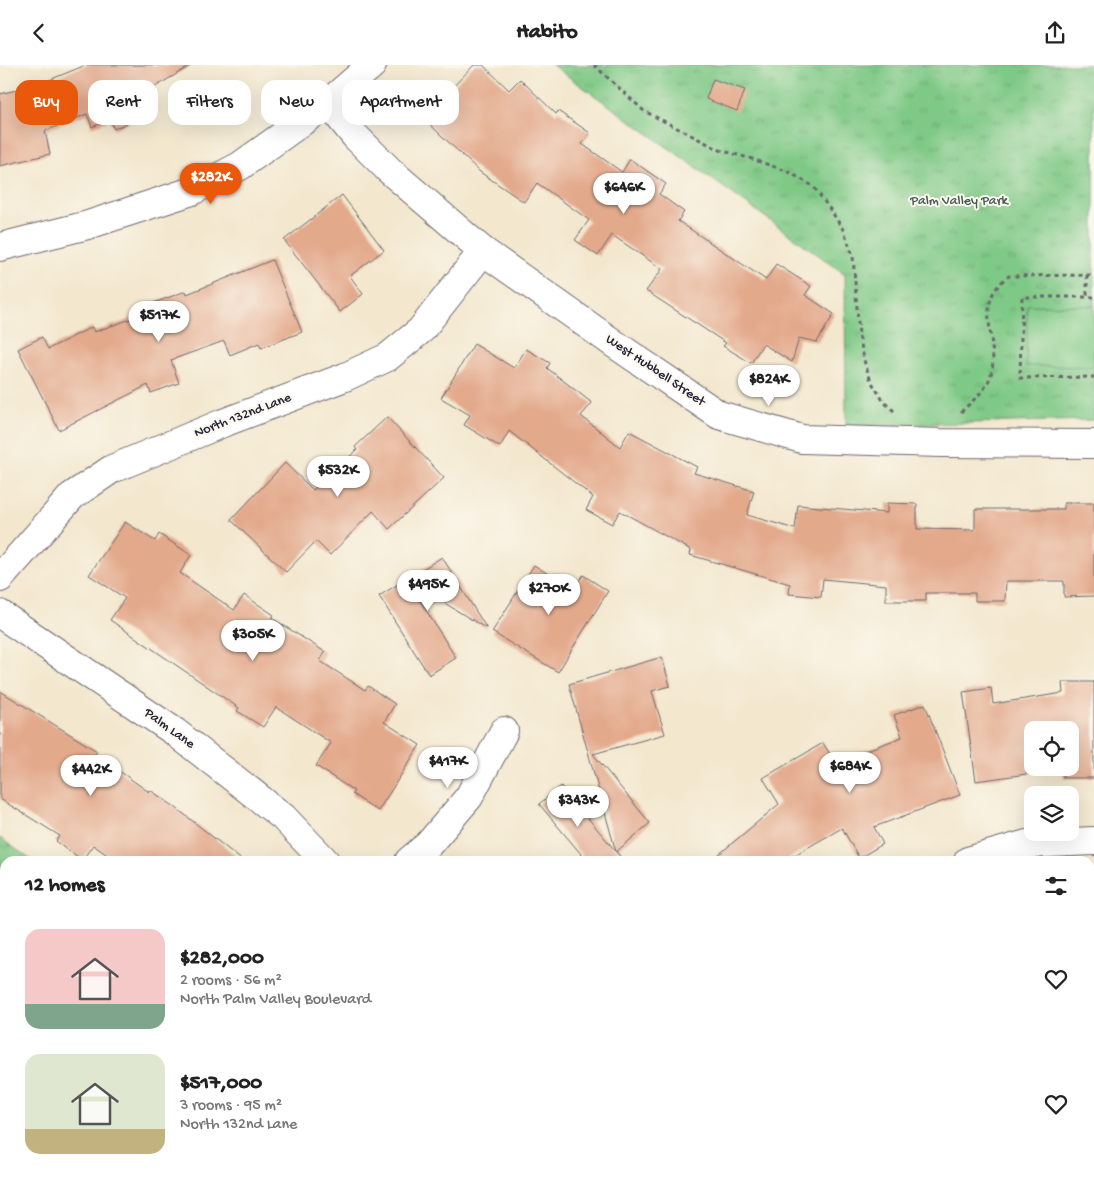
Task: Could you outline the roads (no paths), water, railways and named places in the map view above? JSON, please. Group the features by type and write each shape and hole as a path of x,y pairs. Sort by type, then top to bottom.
{"street":[{"path":"332,100 372,65"},
{"name":"West Hubbell Street","path":"332,108 355,136 389,170 483,251 719,415 802,439 941,443 1094,444"},
{"path":"0,247 88,225 192,191 240,166 297,125"},
{"name":"North 132nd Lane","path":"0,578 72,496 112,469 222,423 345,377 388,357 421,330 483,251"},
{"name":"Palm Lane","path":"0,614 175,731 283,817 320,856"},
{"path":"414,856 428,845 469,797 504,731"},
{"path":"985,856 1027,844 1094,841"}],"park label":[{"name":"Palm Valley Park","path":"959,201"}]}
